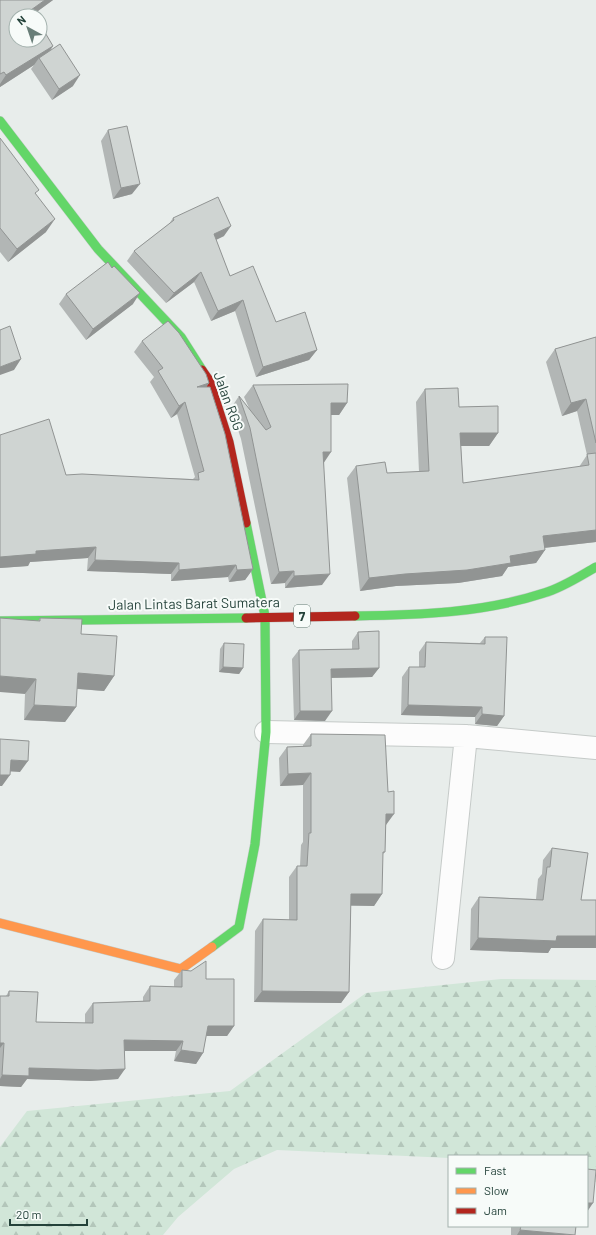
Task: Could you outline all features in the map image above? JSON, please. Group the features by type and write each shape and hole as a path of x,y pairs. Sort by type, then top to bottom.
{"main road":[{"name":"Jalan RGG","path":"0,121 98,249 180,337 209,380 229,442 265,616 266,732 255,844 239,927 181,969 0,923"},
{"name":"Jalan Lintas Barat Sumatera","path":"0,621 265,616 424,615 491,607 546,593 596,567"}],"street":[{"path":"266,732 466,736 596,748"},
{"path":"443,958 466,736"}],"green space":[{"path":"501,979 596,980 596,1182 588,1182 588,1155 448,1155 448,1158 277,1150 234,1169 178,1217 163,1235 0,1235 0,1147 27,1111 230,1091 366,993"}],"building":[{"path":"0,0 45,0 34,8 8,8 8,48 48,48 48,38 53,46 6,75 4,72 0,74"},
{"path":"60,44 80,75 59,89 39,58"},
{"path":"127,126 140,184 121,188 108,130"},
{"path":"0,138 39,190 35,193 55,219 17,249 0,228"},
{"path":"218,197 231,226 214,234 230,276 253,266 276,322 305,312 317,350 263,367 243,300 218,311 201,272 174,293 134,251 174,220 173,218"},
{"path":"108,262 112,268 114,266 140,293 93,329 66,294"},
{"path":"168,321 179,333 206,374 209,383 197,387 210,387 225,434 253,569 237,570 236,565 179,570 179,563 95,560 96,547 36,551 36,554 0,557 0,435 49,419 66,475 82,474 199,480 198,473 204,471 185,402 179,406 158,371 163,368 142,341"},
{"path":"10,326 21,359 0,367 0,330"},
{"path":"596,337 596,443 586,399 571,403 555,349"},
{"path":"348,384 347,403 331,403 331,452 323,452 330,574 294,576 294,571 279,572 250,428 239,396 266,430 271,427 253,385"},
{"path":"458,388 459,407 498,406 498,433 460,433 463,483 589,465 587,454 596,453 596,530 543,536 545,550 510,556 511,563 467,570 369,578 356,466 385,462 387,473 429,471 425,389"},
{"path":"0,618 40,621 40,618 82,619 81,634 117,636 114,676 78,673 76,707 34,705 36,679 0,676"},
{"path":"379,631 379,668 331,669 332,711 300,711 299,650 359,649 358,632"},
{"path":"485,637 507,637 504,716 482,714 482,707 408,705 409,667 425,667 426,642 485,644"},
{"path":"224,643 244,644 243,668 223,667"},
{"path":"311,734 385,735 388,792 394,791 394,814 386,814 382,894 351,894 349,992 262,991 263,919 297,920 297,866 307,866 309,833 311,833 311,773 288,774 287,747 311,746"},
{"path":"0,739 29,741 28,761 11,760 10,775 0,775"},
{"path":"552,848 588,853 581,900 596,900 596,936 557,936 556,941 478,938 479,897 543,900 547,867 550,867"},
{"path":"206,961 206,979 234,979 234,1026 208,1026 203,1053 181,1050 183,1041 124,1040 125,1069 98,1070 29,1068 29,1076 2,1075 4,1043 0,1043 0,996 9,996 9,991 38,992 36,1022 93,1023 93,1003 150,1001 150,986 182,987 182,970 191,971"},
{"path":"588,1169 596,1170 593,1203 588,1203"},
{"path":"521,1227 576,1227 575,1235 520,1230"}],"traffic: fast":[{"path":"0,121 98,249 181,337 202,370"},
{"path":"212,947 239,927 255,844 266,732 265,616 246,523"},
{"path":"355,616 427,614 498,605 551,591 571,582 596,567"},
{"path":"0,621 246,618"}],"traffic: slow":[{"path":"0,923 181,969 212,947"}],"traffic: jam":[{"path":"202,370 209,380 229,442 246,523"},
{"path":"246,618 355,616"}]}
